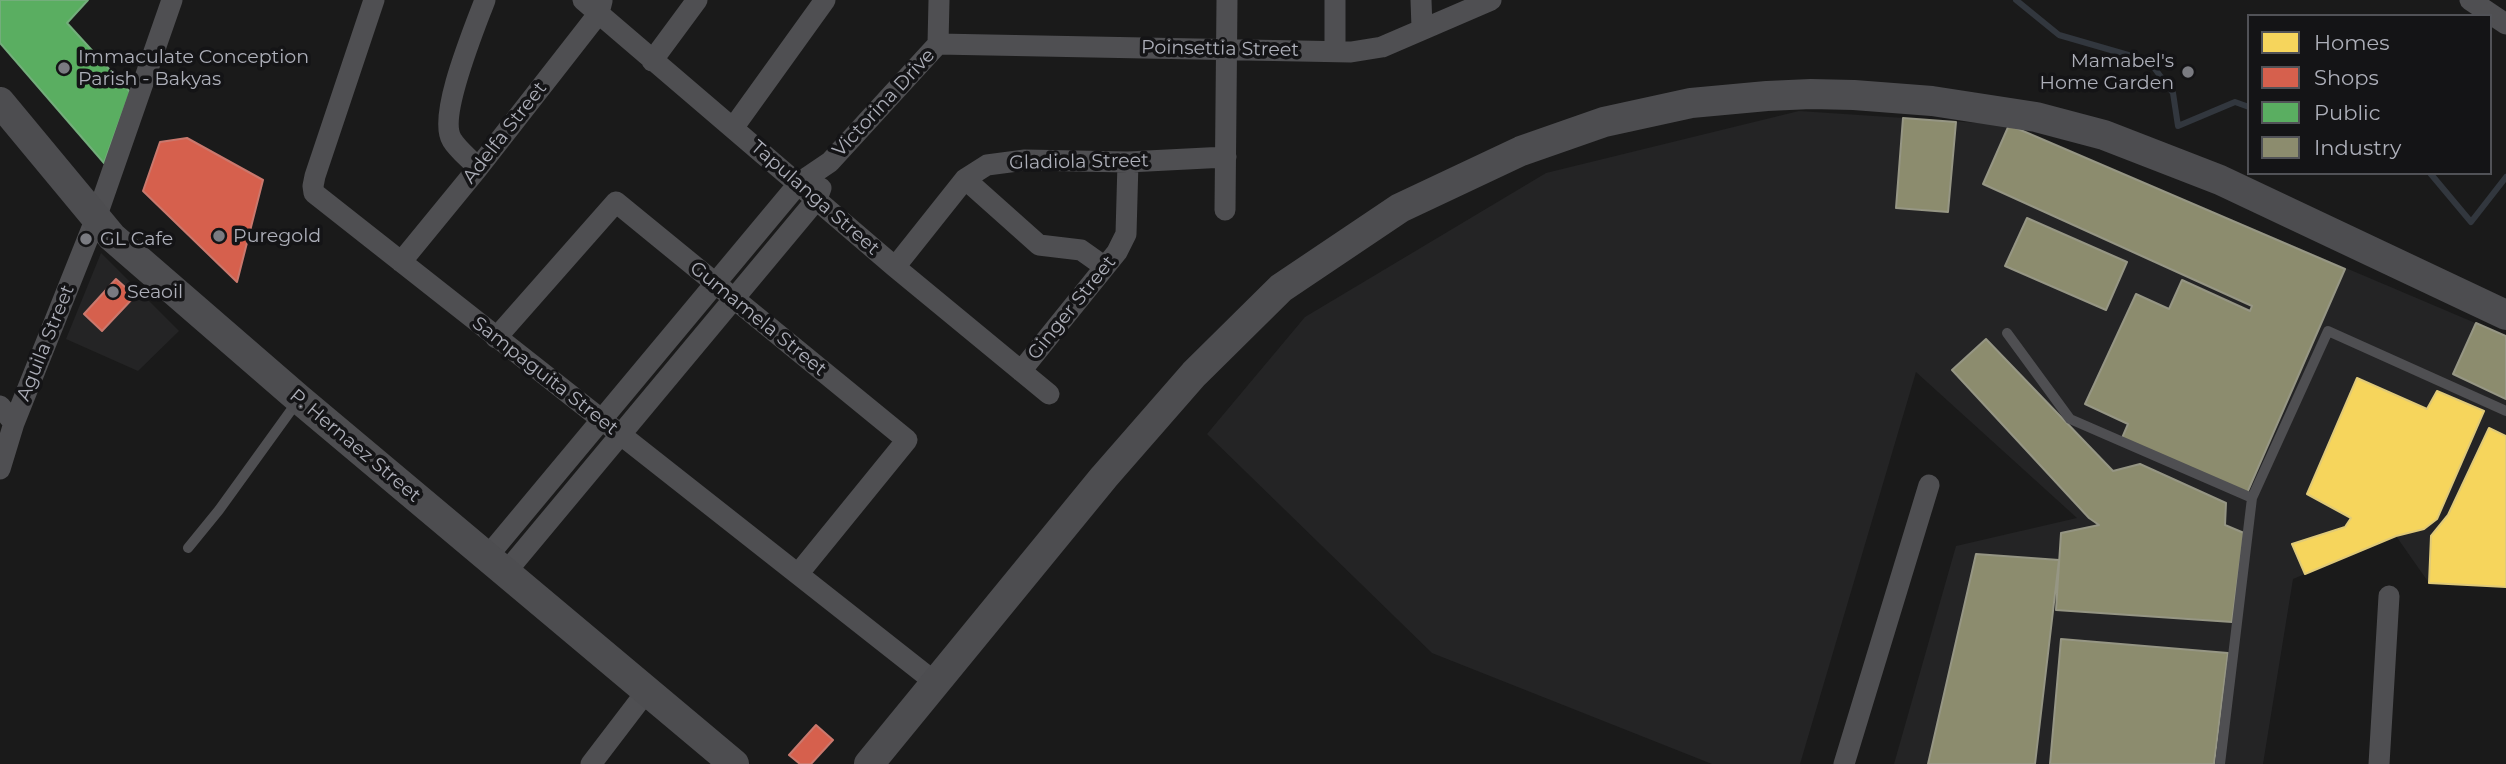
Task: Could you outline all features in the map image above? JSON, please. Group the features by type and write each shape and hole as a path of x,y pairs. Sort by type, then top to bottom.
{"street":[{"name":"Sampaguita Street","path":"374,0 313,186 314,193 936,683"},
{"path":"478,168 450,139 449,122 450,101 485,0"},
{"path":"652,61 697,0"},
{"path":"733,128 825,0"},
{"path":"938,44 939,0"},
{"path":"1224,210 1227,0"},
{"path":"1335,0 1335,51"},
{"path":"1421,0 1422,28"},
{"name":"Poinsettia Street","path":"938,44 1351,52 1382,47 1492,0"},
{"path":"2470,0 2491,14"},
{"name":"Aguila Street","path":"0,469 14,423 96,218 166,4"},
{"name":"Adelfa Street","path":"401,262 478,168 594,4"},
{"name":"Tapulanga Street","path":"594,4 652,61 1049,394"},
{"name":"Victorina Drive","path":"496,564 601,420 799,183 830,162 938,44"},
{"path":"869,764 1095,488 1194,374 1281,288 1400,208 1521,151 1604,122 1691,103 1811,94 1854,94 1932,101 2036,117 2104,135 2220,180 2506,315"},
{"name":"P. Hernaez Street","path":"0,102 112,237 299,399 734,764"},
{"name":"Gladiola Street","path":"895,267 965,179 987,165 1025,160 1128,162 1226,157"},
{"name":"Victorina Drive","path":"496,564 620,435 734,299 817,199 830,162"},
{"name":"Ginger Street","path":"1021,371 1117,252 1126,234 1128,162"},
{"path":"965,179 1039,245 1082,250 1105,267"},
{"name":"Gumamela Street","path":"496,338 615,202 907,440 798,574"},
{"path":"0,406 14,423"},
{"path":"1844,764 1929,485"},
{"path":"2379,764 2389,596"},
{"path":"591,764 646,692"}],"lane":[{"path":"2220,764 2252,498 2328,331 2506,411"},
{"path":"2007,333 2070,419 2252,498"},
{"path":"188,548 219,510 299,399"}],"shaded area":[{"path":"1799,111 2009,125 2506,336 2506,587 2429,583 2396,536 2293,579 2263,764 1894,764 1956,546 2077,518 1916,372 1800,764 1712,764 1432,653 1207,434 1305,317 1546,173"},
{"name":"Seaoil","path":"101,253 179,331 138,371 66,339"}],"building: Homes":[{"path":"2357,378 2427,409 2437,391 2484,411 2437,519 2424,529 2396,536 2305,574 2292,544 2345,527 2351,518 2307,494"},
{"path":"2489,428 2506,436 2506,587 2429,583 2431,536 2448,515"}],"building: Shops":[{"name":"Puregold","path":"187,138 263,180 237,282 143,191 160,142"},
{"path":"116,279 135,296 102,331 84,314"},
{"path":"816,725 833,740 811,764 800,764 789,755"}],"building: Public":[{"name":"Immaculate Conception Parish - Bakyas","path":"0,0 88,0 67,23 130,92 104,163 0,43"}],"building: Industry":[{"path":"1903,118 1956,122 1948,212 1896,208"},
{"path":"2009,125 2345,269 2247,493 2122,438 2128,424 2085,404 2136,294 2169,309 2182,280 2250,311 2252,306 1983,184"},
{"path":"2027,218 2127,262 2106,310 2005,266"},
{"path":"2476,323 2506,336 2506,399 2453,374"},
{"path":"1986,339 2113,471 2140,464 2226,503 2225,525 2244,533 2232,622 2056,610 2061,533 2099,525 2089,518 1952,370"},
{"path":"1976,554 2059,560 2035,764 1928,764"},
{"path":"2061,639 2228,653 2214,764 2050,764"}],"waterway":[{"path":"2016,0 2059,35 2149,61 2173,93 2178,126 2235,102 2247,106"},
{"path":"2432,175 2471,222 2506,177"}],"place":[{"name":"Immaculate Conception Parish - Bakyas","path":"64,68"},
{"name":"Mamabel's Home Garden","path":"2188,72"},
{"name":"Puregold","path":"219,236"},
{"name":"GL Cafe","path":"86,239"},
{"name":"Seaoil","path":"113,292"}]}
